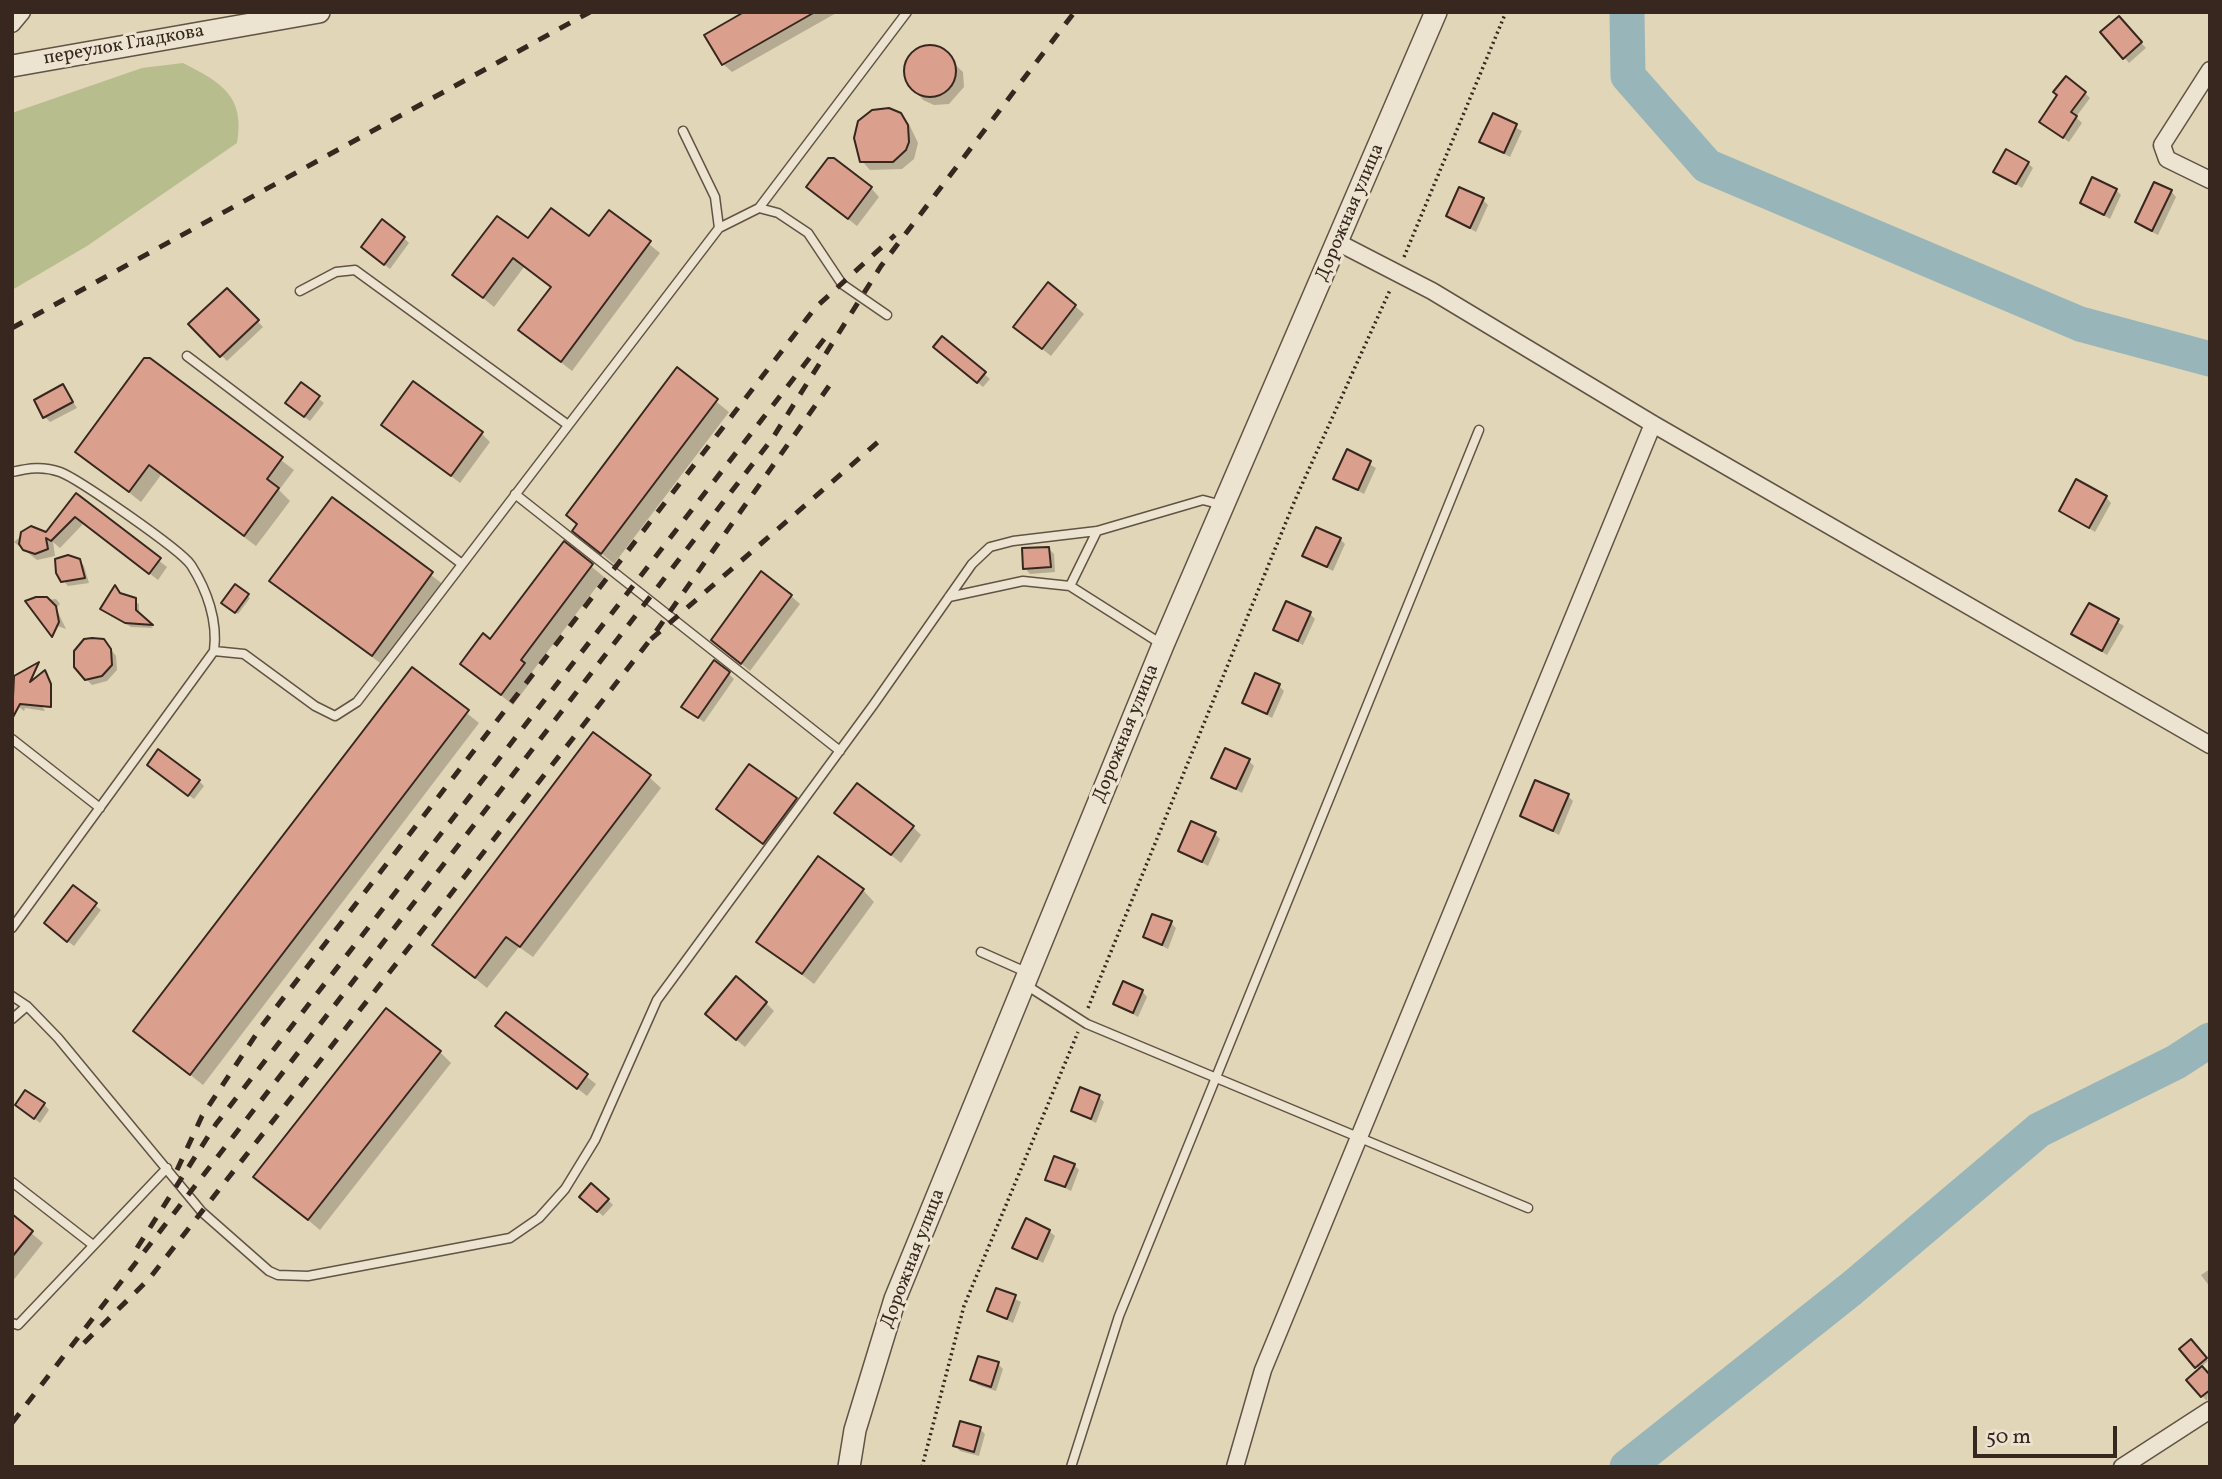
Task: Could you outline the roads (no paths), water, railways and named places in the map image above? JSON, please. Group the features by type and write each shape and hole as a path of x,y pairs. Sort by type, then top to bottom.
{"street":[{"path":"12,24 22,12"},
{"name":"переулок Гладкова","path":"12,66 319,12"},
{"name":"Дорожная улица","path":"849,1467 855,1430 895,1299 1163,645 1222,505 1339,243 1436,12"},
{"path":"2210,70 2162,145 2167,159 2210,180"},
{"path":"1339,243 1397,274 2210,745"},
{"path":"1235,1467 1263,1370 1653,424"},
{"path":"2122,1467 2210,1410"}],"lane":[{"path":"214,651 243,654 315,706 335,716 357,702 719,228 759,208 906,12"},
{"path":"683,131 715,197 719,228"},
{"path":"759,208 778,213 808,233 842,284 887,315"},
{"path":"300,291 336,272 355,270 568,425"},
{"path":"187,356 462,564"},
{"path":"1071,1467 1119,1316 1213,1079 1479,430"},
{"path":"12,472 36,466 62,472 162,539 189,562 204,590 217,630 214,651 12,928"},
{"path":"515,494 840,751"},
{"path":"12,996 27,1006 58,1038 202,1212 261,1266 278,1275 308,1276 510,1238 539,1218 565,1189 595,1140 657,1000 840,751 972,564 990,547 1013,541 1097,531 1203,500 1222,505"},
{"path":"1070,586 1097,531"},
{"path":"949,597 1023,581 1070,586 1163,645"},
{"path":"12,739 100,808"},
{"path":"981,952 1028,979 1083,1021 1213,1079 1359,1136 1528,1208"},
{"path":"12,1019 27,1006"},
{"path":"12,1323 18,1325 167,1168"},
{"path":"12,1182 93,1245"}],"waterway":[{"path":"1627,12 1628,76 1707,166 2080,324 2210,359"},
{"path":"1627,1467 1851,1289 2039,1130 2176,1062 2210,1040"}],"railway":[{"path":"12,328 590,12"},
{"path":"12,1423 772,439 881,266 1073,14"},
{"path":"177,1170 202,1116 261,1027 815,308 895,235"},
{"path":"137,1248 216,1124 825,338"},
{"path":"829,386 650,640 878,442"},
{"path":"84,1343 149,1279 650,640"}]}
